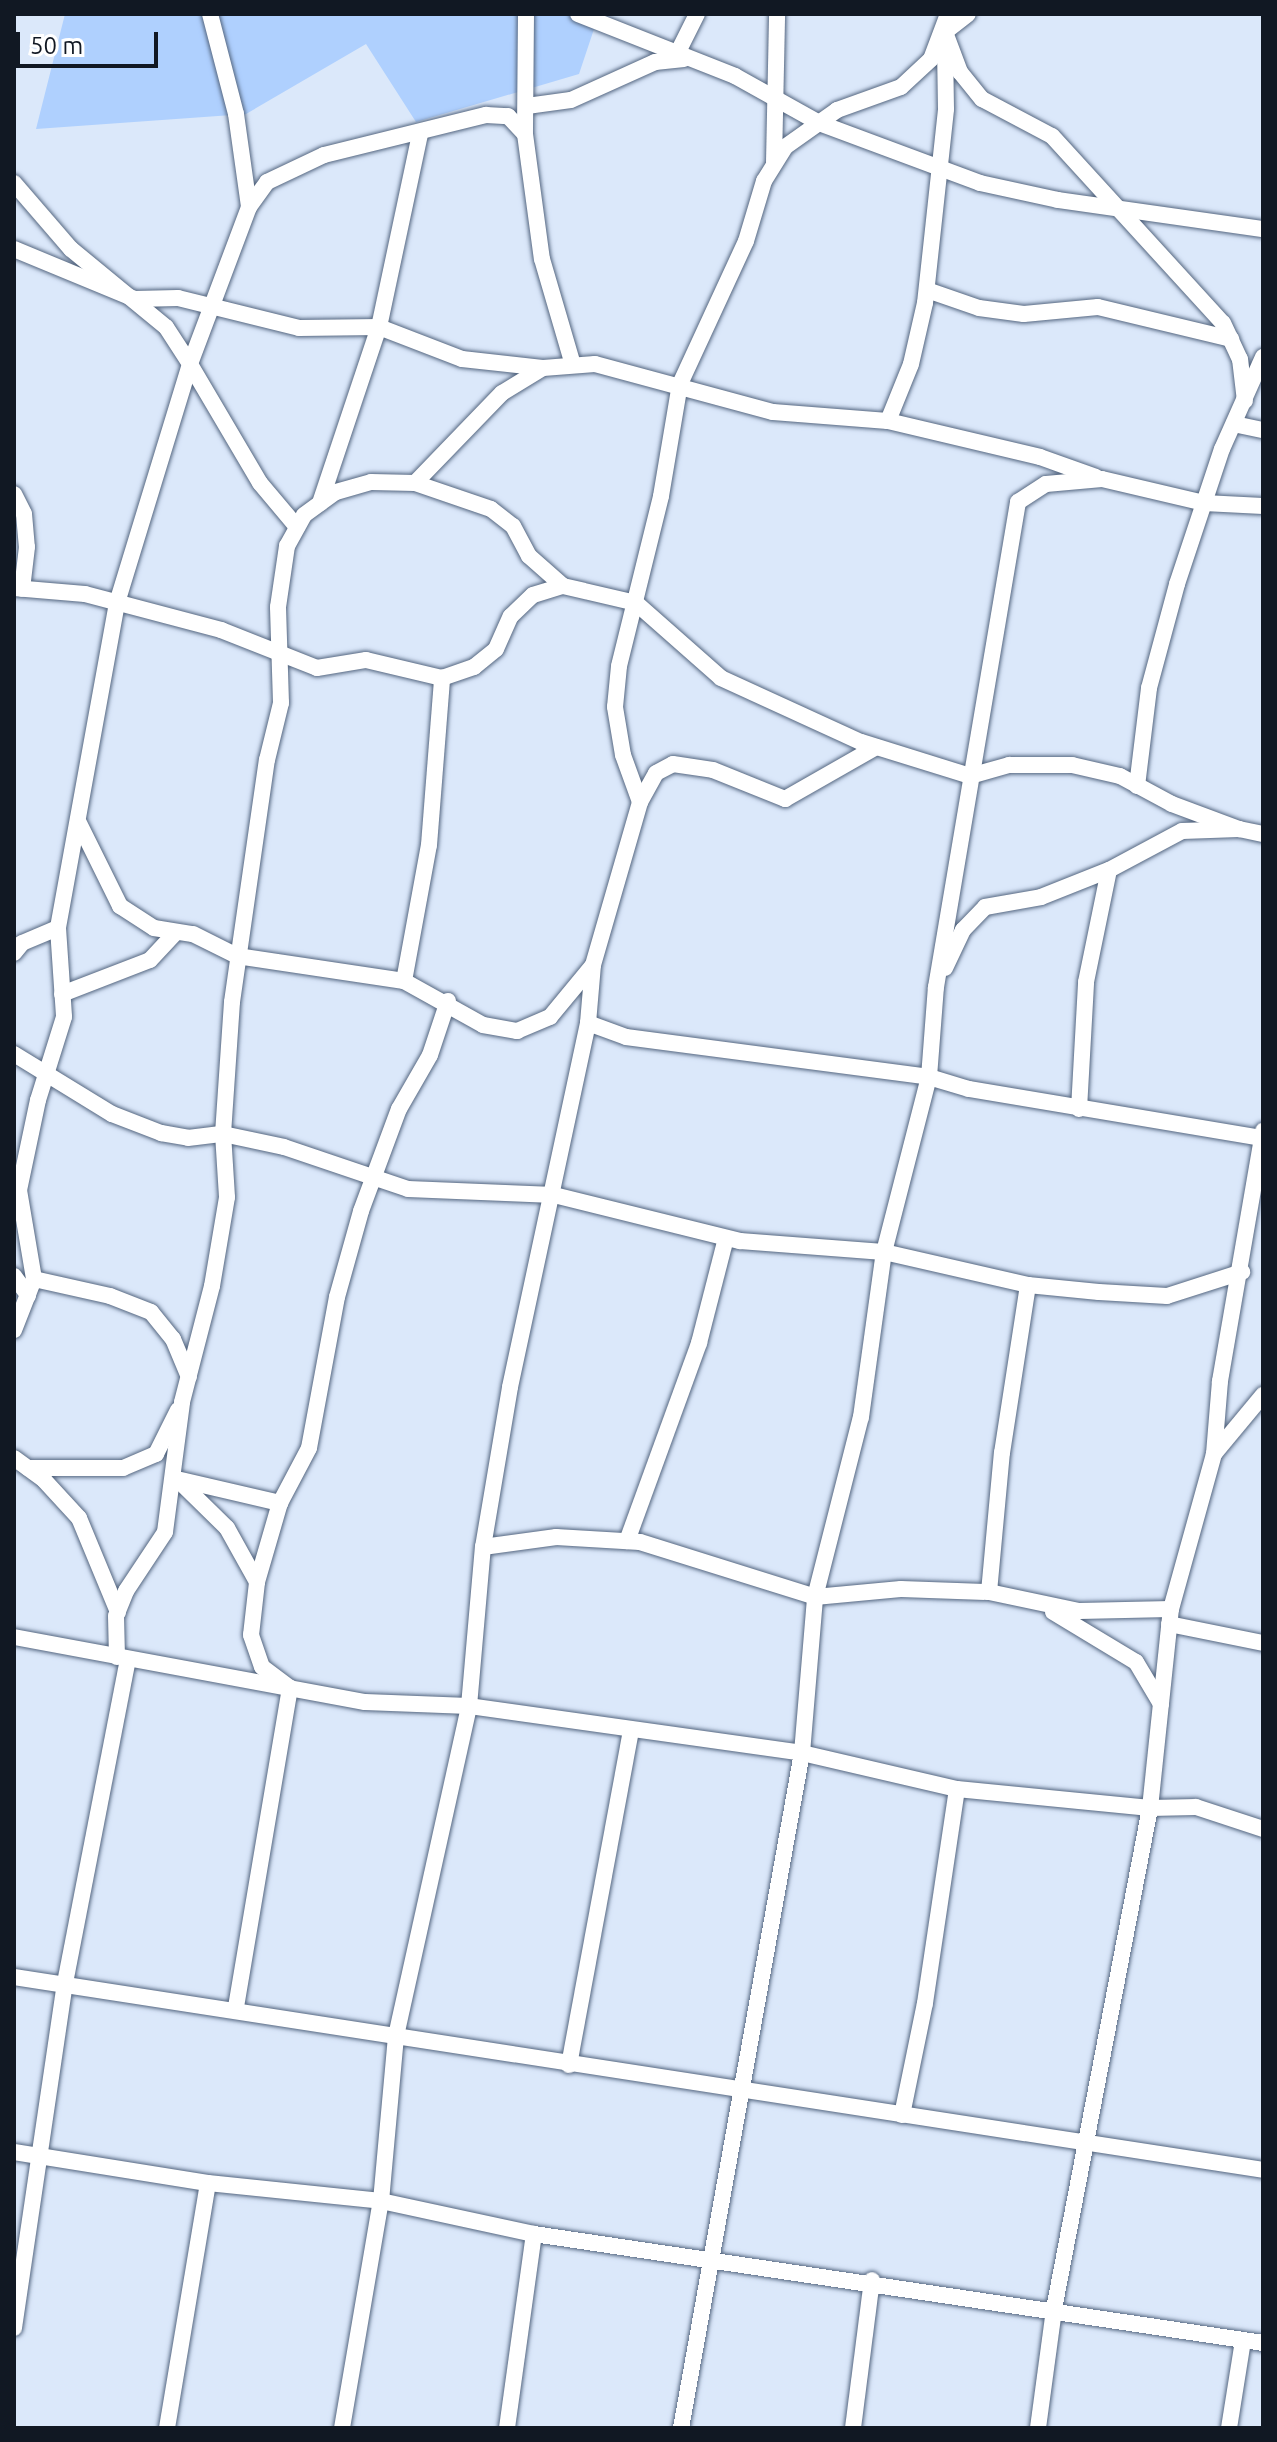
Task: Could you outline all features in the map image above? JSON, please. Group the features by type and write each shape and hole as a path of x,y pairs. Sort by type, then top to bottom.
{"street":[{"path":"210,14 236,114 249,207"},
{"path":"526,14 525,134 542,259 573,365"},
{"path":"578,14 683,56 819,123 941,169 1058,200 1263,229"},
{"path":"683,56 697,14"},
{"path":"774,164 777,14"},
{"path":"888,421 911,364 927,290 941,169 948,14"},
{"path":"640,802 623,755 615,707 619,666 636,603 680,384 746,241 774,164 785,147 837,110 901,87 931,59 945,32 968,14"},
{"path":"945,32 960,72 982,99 1052,136 1121,209 1154,253 1223,323 1240,359 1245,401"},
{"path":"527,106 571,100 655,62 683,56"},
{"path":"14,1330 31,1287 19,1190 38,1100 50,1073 64,1017 58,928 117,603 190,364 249,207 267,182 324,155 420,134 486,115 508,116 525,134"},
{"path":"320,503 379,327 420,134"},
{"path":"14,183 71,249 166,327 260,483 297,527"},
{"path":"14,249 135,299 178,298 299,328 379,327 462,359 543,368 595,364 680,384 773,412 888,421 1040,457 1102,479 1204,503 1263,506"},
{"path":"927,290 979,308 1024,314 1098,307 1231,339"},
{"path":"1137,786 1149,688 1204,503 1263,358"},
{"path":"415,483 502,393 543,368"},
{"path":"1234,424 1263,430"},
{"path":"681,2428 802,1753 815,1597 861,1417 884,1252 929,1077 936,987 1018,502 1046,484 1102,479"},
{"path":"28,1468 123,1468 156,1454 182,1402 227,1197 223,1134 237,956 267,760 281,703 282,576 287,546 297,527 320,503 336,492 371,482 415,483 491,509 513,526 529,556 563,586 636,603 721,678 876,747 970,776 1009,765 1072,765 1137,786 1239,829 1263,834"},
{"path":"14,494 24,514 27,547 18,589 85,594 221,630 317,668 366,660 442,678 474,667 496,649 511,616 533,595 563,586"},
{"path":"404,981 429,845 442,678"},
{"path":"342,2428 381,2201 396,2036 469,1706 483,1547 510,1387 554,1195 588,1023 593,965 640,802 656,773 673,764 713,770 785,799 876,747"},
{"path":"79,821 120,906 154,928 176,932 237,956 404,981 448,1001 483,1025 517,1031 550,1017 593,965"},
{"path":"936,987 963,930 985,907 1041,897 1109,870 1182,831 1239,829"},
{"path":"1079,1109 1086,982 1109,870"},
{"path":"17,944 58,928"},
{"path":"62,994 150,960 176,932"},
{"path":"290,1688 262,1667 251,1635 257,1582 280,1503 309,1448 337,1297 373,1176 399,1109 430,1055 448,1001"},
{"path":"588,1023 626,1037 929,1077 1079,1109 1262,1138"},
{"path":"14,1054 50,1073 112,1114 161,1133 188,1138 223,1134 284,1147 408,1189 450,1194 554,1195 726,1238 884,1252 1028,1285 1167,1296 1242,1272"},
{"path":"1038,2428 1054,2309 1150,1808 1170,1616 1214,1454 1220,1381 1258,1206 1263,1131"},
{"path":"627,1541 699,1343 726,1238"},
{"path":"14,1276 31,1287 110,1296 151,1312 173,1339 189,1377"},
{"path":"989,1592 1002,1453 1028,1285"},
{"path":"1214,1454 1263,1395"},
{"path":"118,1612 165,1532 176,1478 182,1402"},
{"path":"14,1458 79,1518 118,1612 122,1658 36,2157 14,2328"},
{"path":"176,1478 280,1503"},
{"path":"176,1478 227,1528 257,1582"},
{"path":"483,1547 556,1537 627,1541 815,1597 901,1589 989,1592 1079,1611 1170,1616 1263,1643"},
{"path":"1032,1601 1086,1628 1136,1662 1161,1704"},
{"path":"14,1637 365,1702 469,1706 802,1753 957,1789 1150,1808 1196,1807 1263,1829"},
{"path":"236,2007 290,1688"},
{"path":"569,2065 631,1731"},
{"path":"902,2115 925,2003 957,1789"},
{"path":"14,1977 236,2007 569,2065 740,2088 1263,2170"},
{"path":"14,2152 208,2183 381,2201 534,2234 872,2280 1263,2343"},
{"path":"167,2428 208,2183"},
{"path":"507,2428 534,2234"},
{"path":"853,2428 872,2280"},
{"path":"1229,2428 1243,2341"}],"shaded area":[{"path":"65,14 599,14 579,74 416,122 366,44 246,114 36,129"}]}
